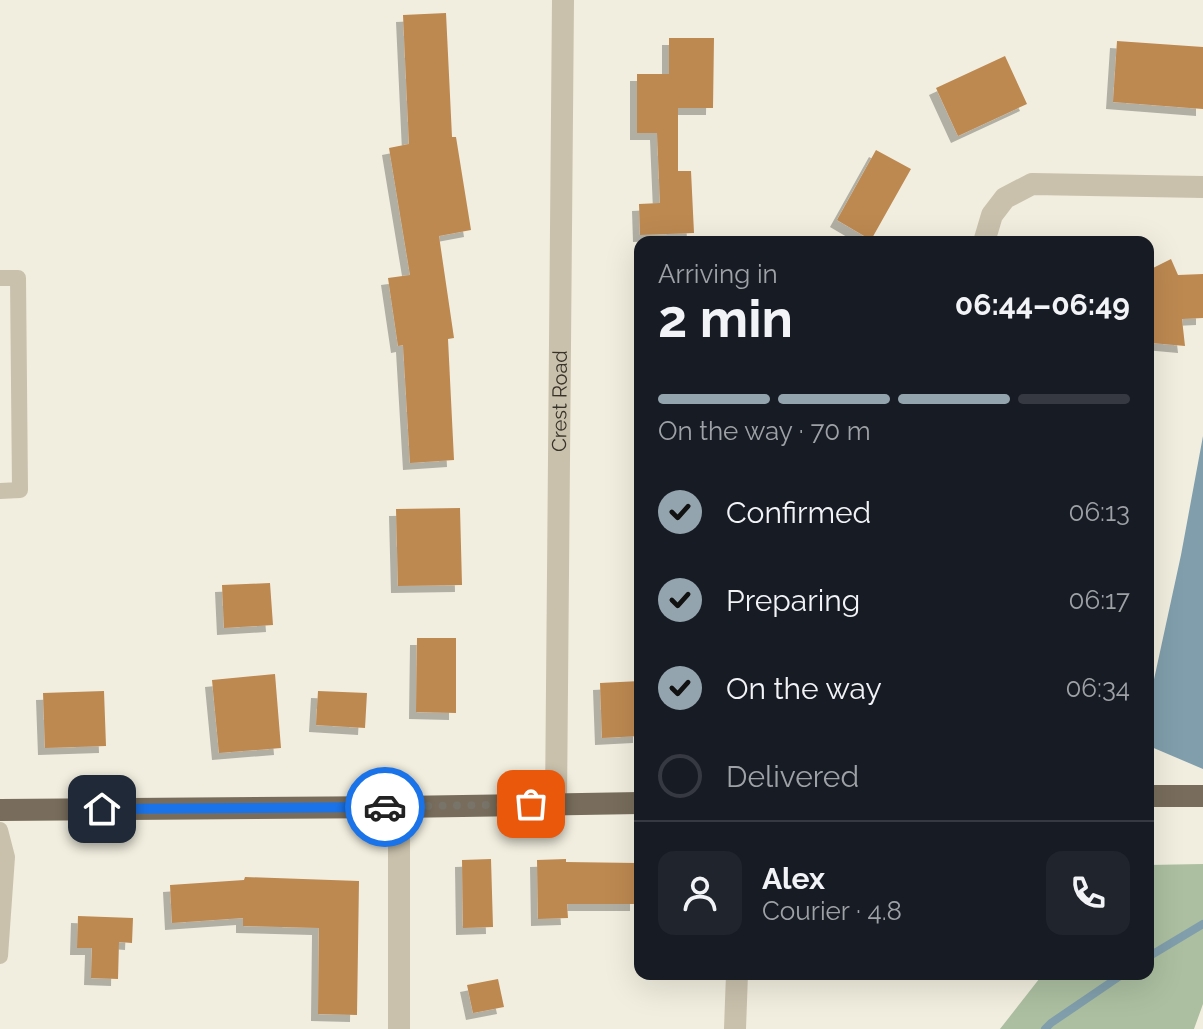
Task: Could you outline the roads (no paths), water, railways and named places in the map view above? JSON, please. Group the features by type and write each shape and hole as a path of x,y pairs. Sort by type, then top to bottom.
{"main road":[{"path":"1154,796 1203,796"},
{"path":"0,810 634,803"}],"street":[{"name":"Crest Road","path":"556,803 563,0"},
{"path":"986,236 992,215 1005,198 1032,184 1203,187"},
{"path":"399,807 399,1029"},
{"path":"735,1029 737,980"}],"lane":[{"path":"0,278 18,278 20,490 0,491"},
{"path":"0,830 7,857 0,956"}],"water":[{"path":"1203,436 1203,769 1154,748 1154,679"}],"waterway":[{"path":"1154,953 1203,924"},
{"path":"1045,1029 1114,980"}]}
